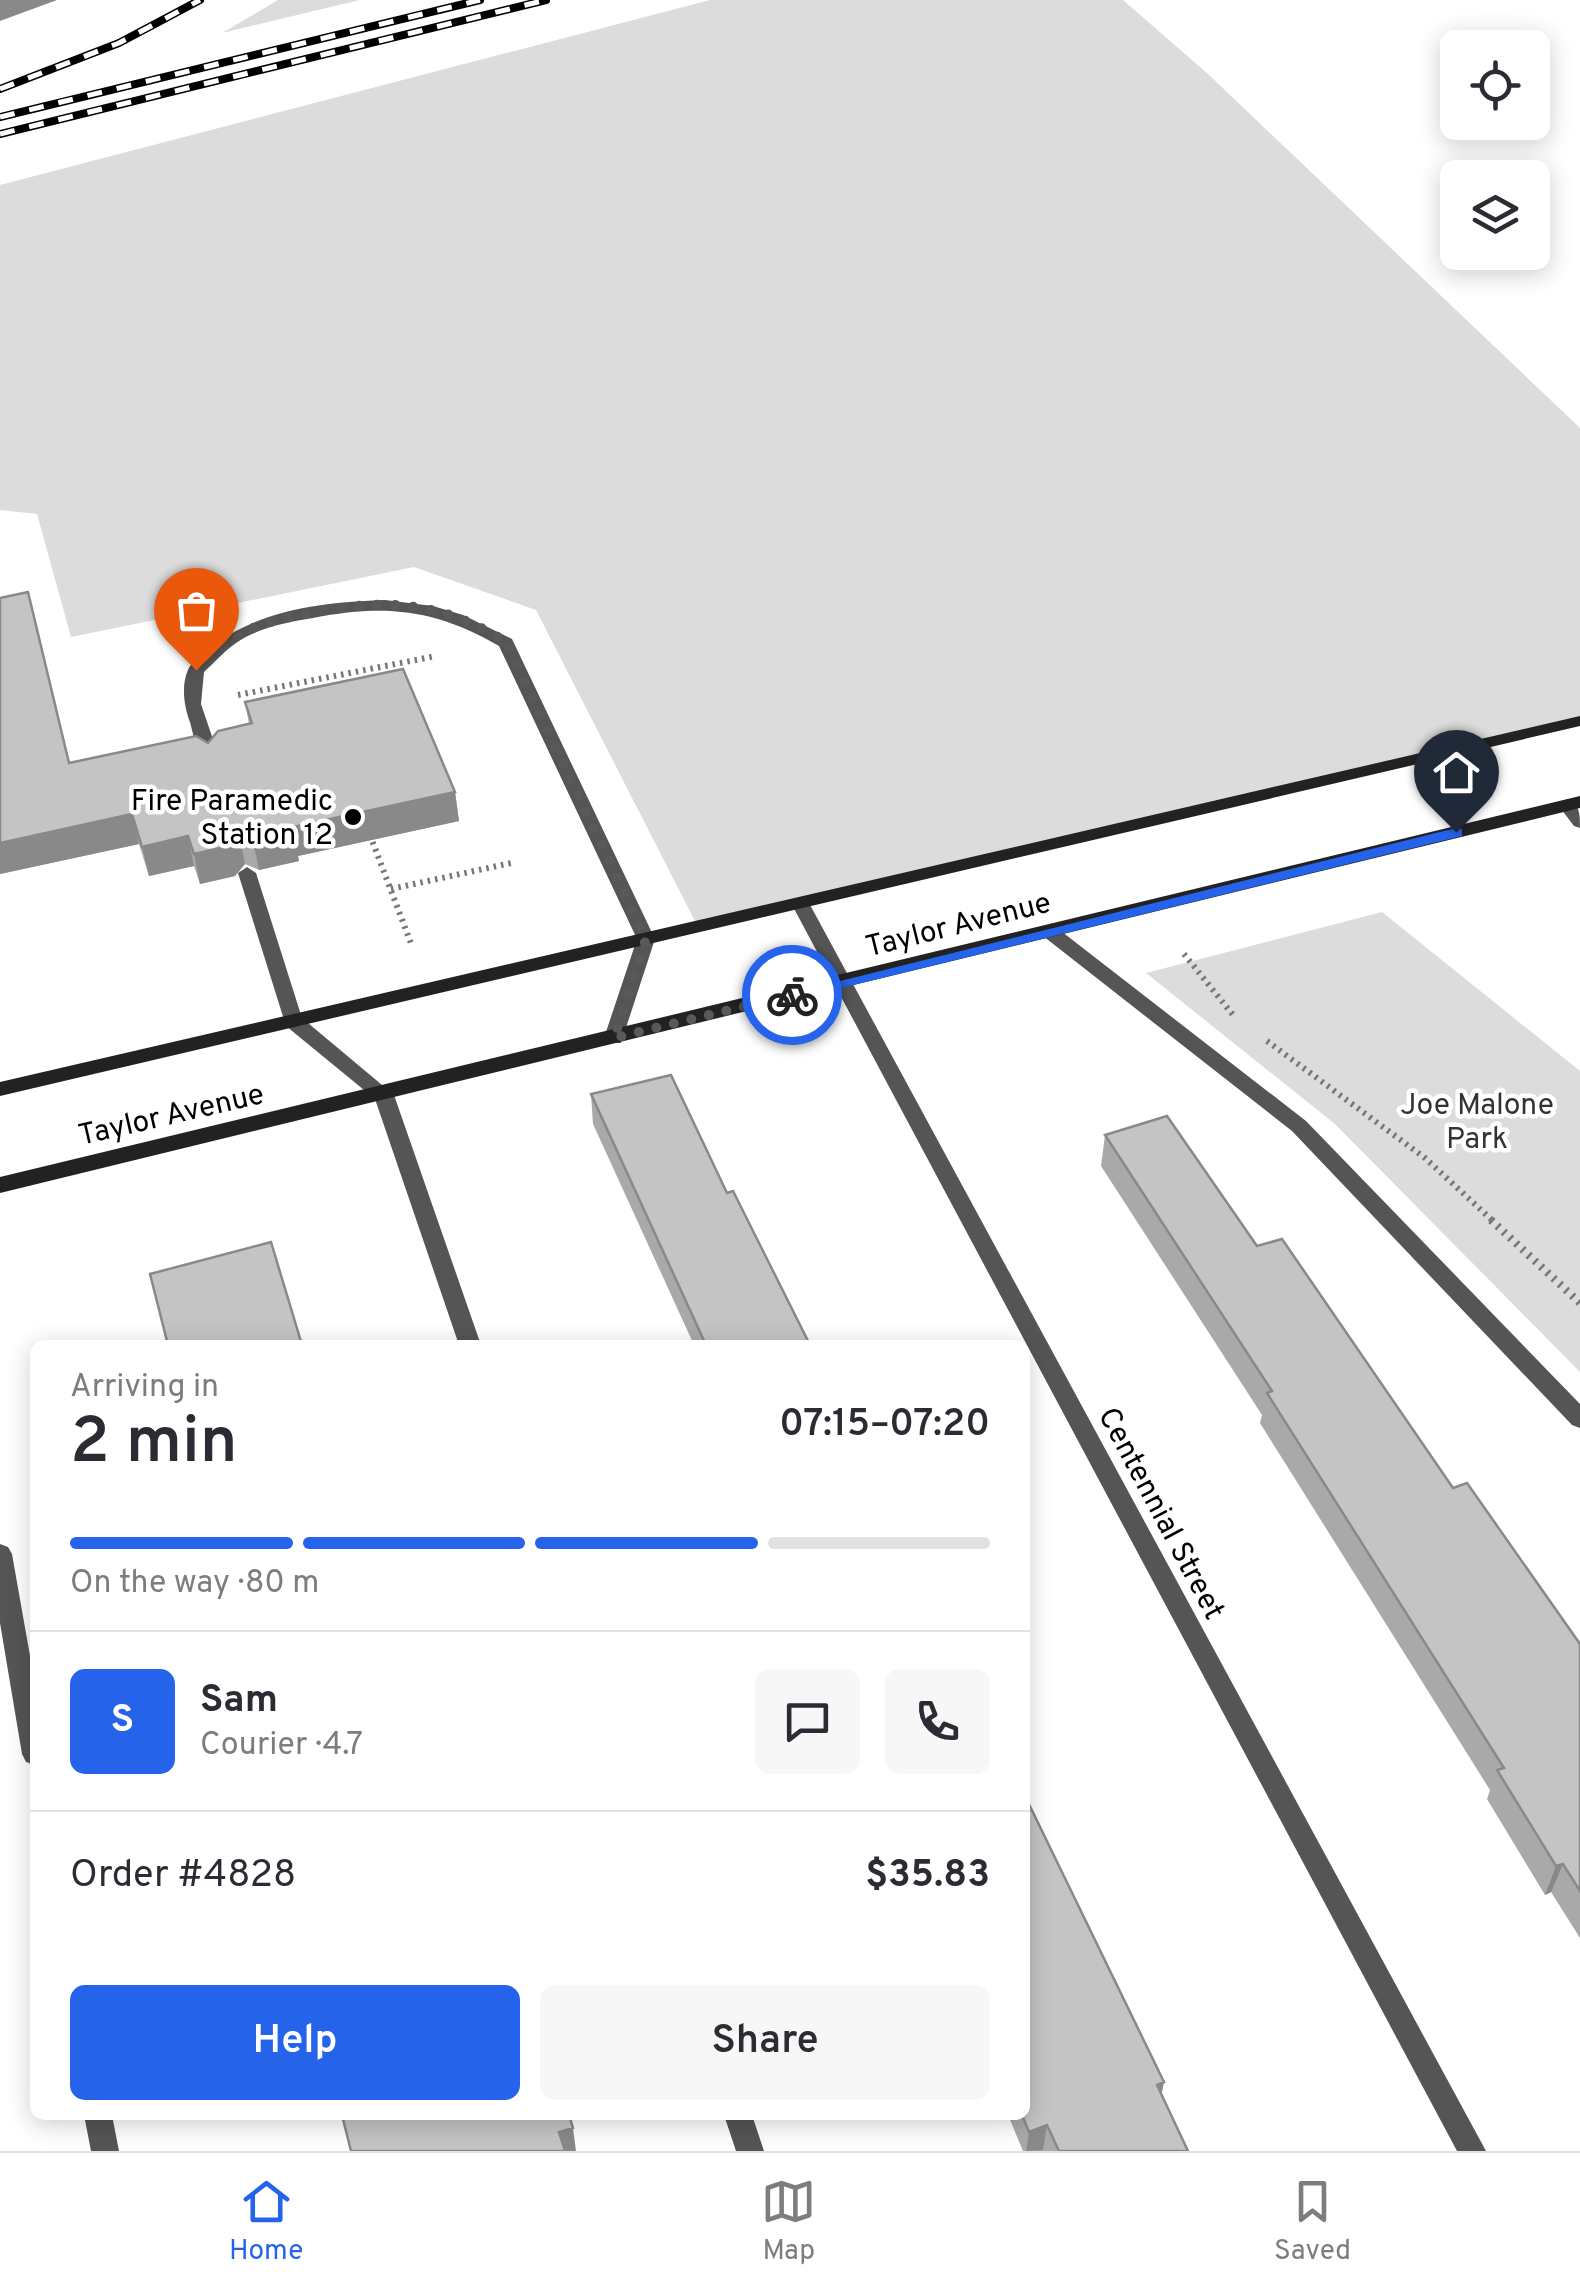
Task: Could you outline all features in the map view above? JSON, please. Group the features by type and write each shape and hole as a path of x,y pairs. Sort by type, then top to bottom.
{"main road":[{"name":"Taylor Avenue","path":"0,1089 1580,721"},
{"name":"Taylor Avenue","path":"0,1185 1574,804"}],"street":[{"path":"212,763 192,704 196,670 239,634 287,618 347,605 412,604 470,620 506,642 646,939 614,1038"},
{"path":"1574,804 1580,822"},
{"path":"247,873 293,1021 384,1094 468,1340"},
{"name":"Centennial Street","path":"800,903 1472,2151"},
{"path":"1050,932 1300,1126 1580,1419"},
{"path":"0,1554 30,1725"},
{"path":"99,2120 105,2151"},
{"path":"740,2120 750,2151"}],"path":[{"path":"192,704 506,642"},
{"path":"308,682 313,694"},
{"path":"370,833 412,946"},
{"path":"391,889 511,862"},
{"path":"1184,954 1230,1013 1244,1024"},
{"path":"1260,1035 1425,1158 1580,1303"}],"green space":[{"path":"278,0 360,0 222,33"},
{"path":"710,0 1123,0 1208,74 1580,428 1580,721 698,927 536,610 414,567 71,637 37,514 0,510 0,185"},
{"name":"Joe Malone Park","path":"1382,912 1580,1071 1580,1372 1335,1124 1146,973"}],"building":[{"path":"28,592 69,763 196,736 208,743 218,731 252,723 245,702 403,669 455,792 293,827 294,831 253,841 239,834 229,846 194,854 188,836 142,847 132,814 0,843 0,598"},
{"path":"671,1075 727,1193 733,1191 808,1340 704,1340 591,1094"},
{"path":"1167,1116 1257,1246 1282,1239 1453,1488 1467,1483 1580,1644 1580,1891 1563,1864 1556,1866 1497,1770 1504,1768 1267,1393 1272,1391 1105,1135"},
{"path":"271,1242 300,1340 167,1340 150,1274"},
{"path":"1030,1806 1164,2082 1157,2085 1188,2151 1059,2151 1047,2125 1029,2132 1024,2120 1030,2120"},
{"path":"343,2120 571,2120 573,2128 559,2132 565,2151 351,2151"}],"railway":[{"path":"0,89 119,43 200,0"},
{"path":"0,117 480,0"},
{"path":"0,134 546,0"}],"way so far":[{"path":"196,670 239,634 287,618 347,605 412,604 470,620 506,642 646,939 614,1038 792,995"}],"place":[{"name":"Fire Paramedic Station 12","path":"353,817"}],"route":[{"path":"792,995 1456,832"}]}
